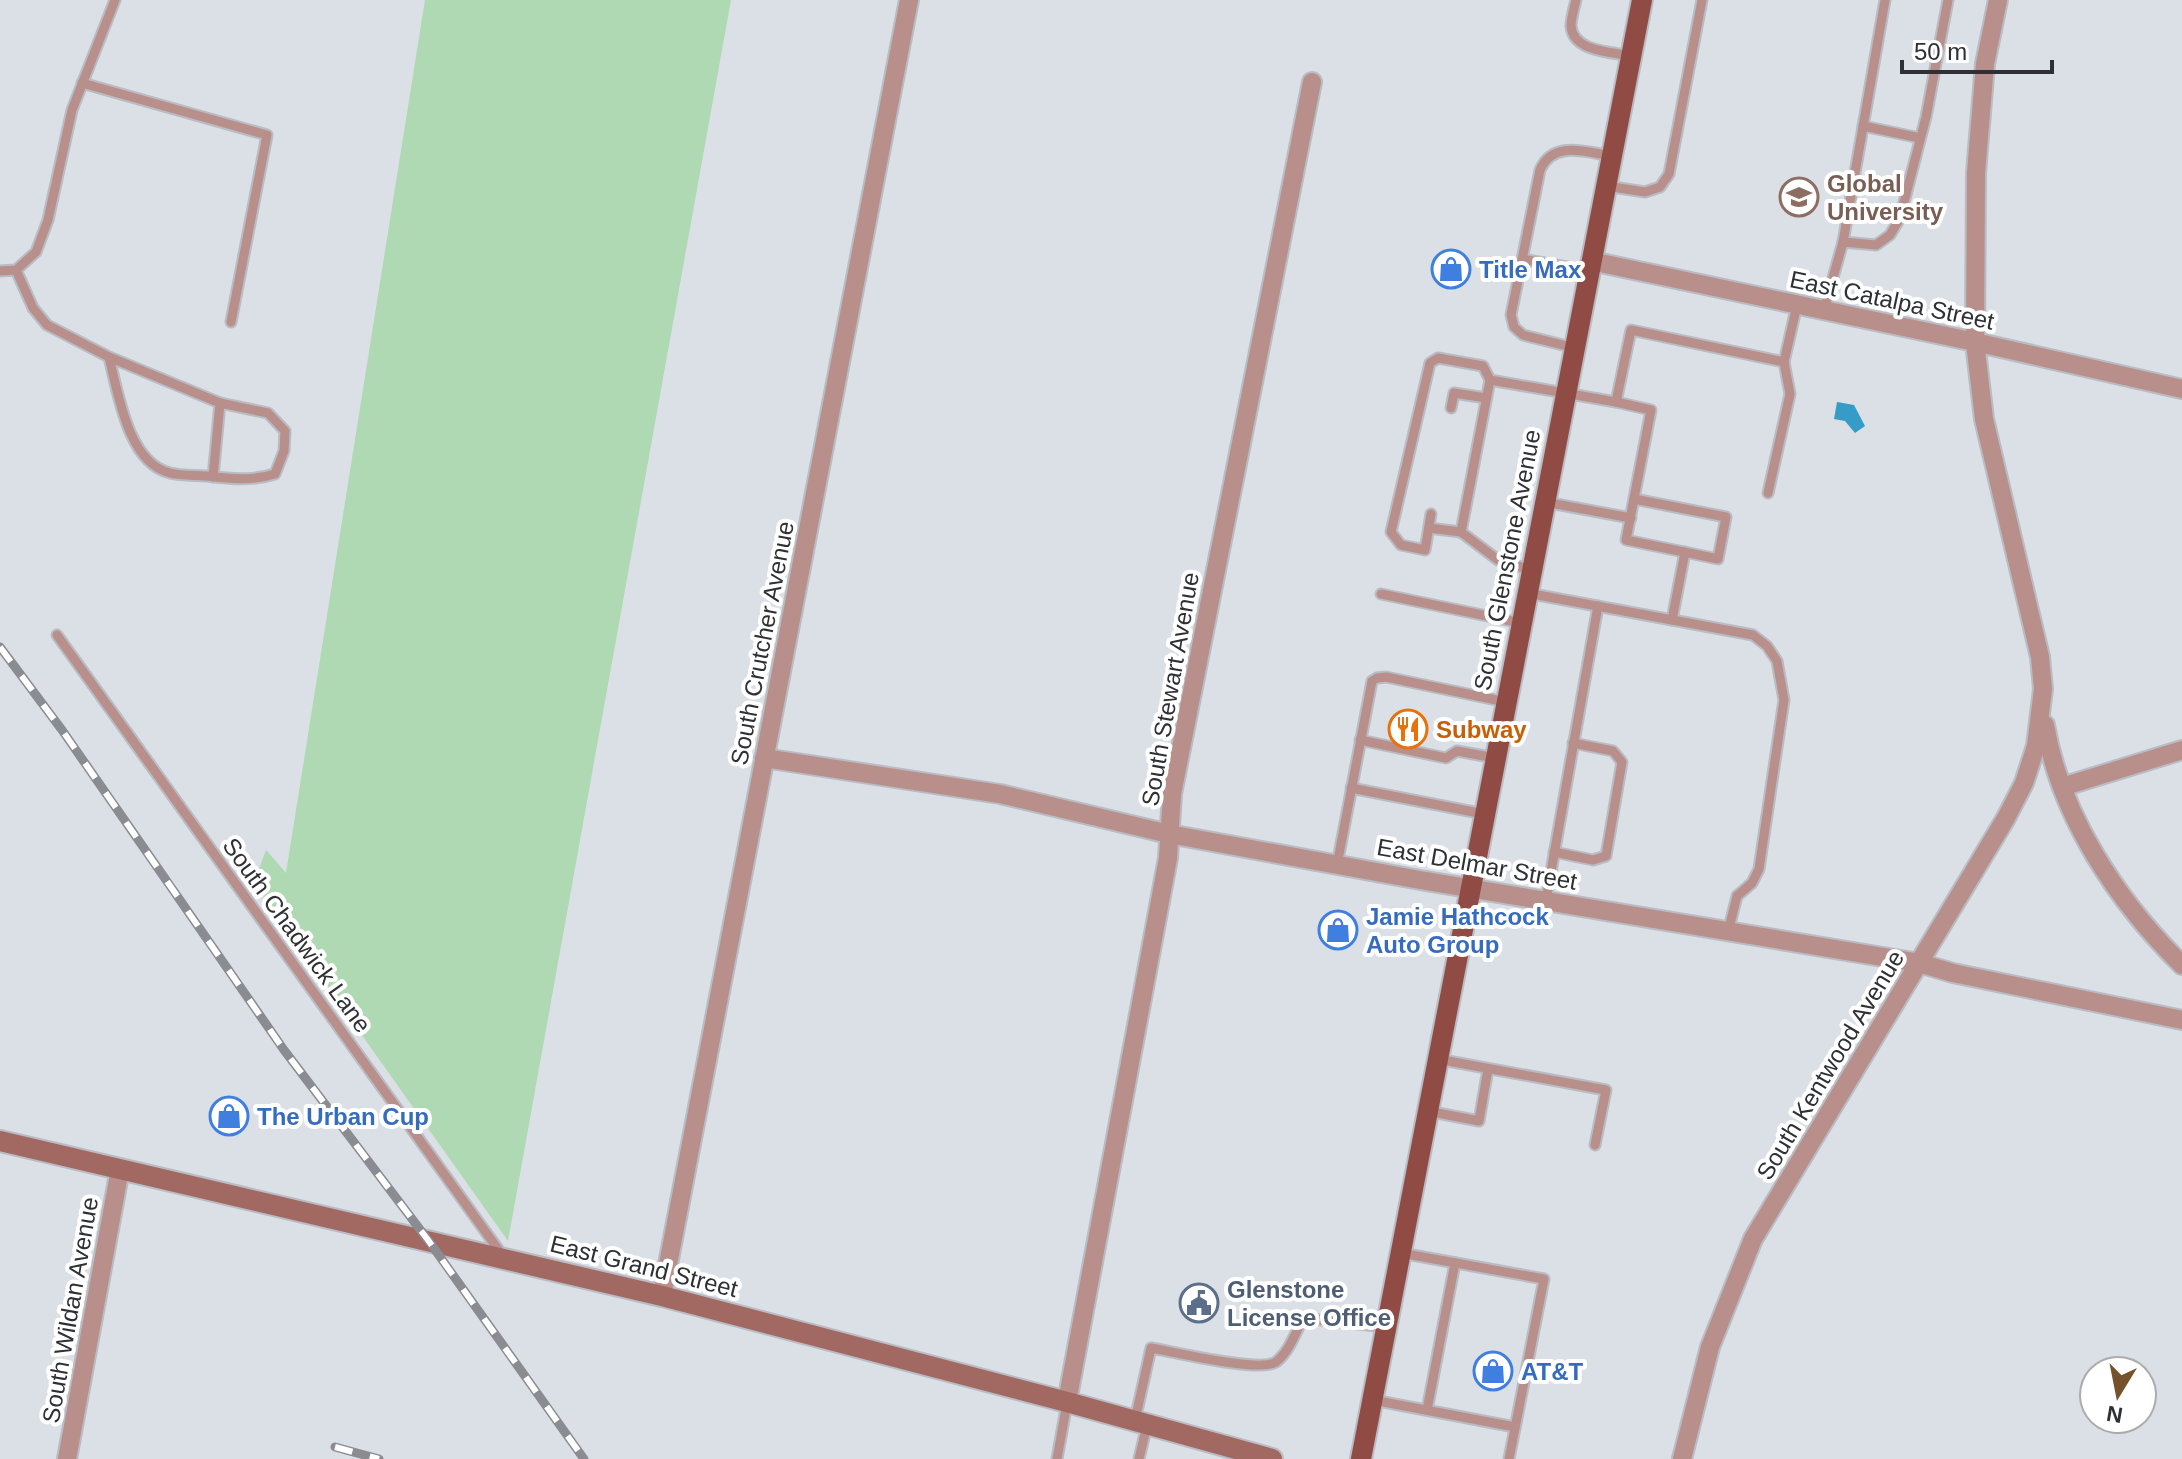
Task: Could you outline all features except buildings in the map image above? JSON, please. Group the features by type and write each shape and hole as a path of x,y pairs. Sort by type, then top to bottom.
{"main road":[{"name":"South Glenstone Avenue","path":"1361,1459 1642,0"},
{"name":"East Grand Street","path":"0,1141 662,1296 1067,1402 1141,1423 1211,1451 1272,1459"}],"street":[{"name":"South Crutcher Avenue","path":"662,1296 909,0"},
{"name":"South Kentwood Avenue","path":"1998,0 1985,64 1977,159 1975,342 1984,419 2040,657 2042,706 2049,748 2062,787"},
{"name":"South Stewart Avenue","path":"1067,1402 1165,873 1172,794 1312,82"},
{"name":"East Catalpa Street","path":"1590,266 1824,310 2182,389"},
{"name":"South Kentwood Avenue","path":"1682,1459 1710,1347 1753,1239 2015,801 2036,746 2042,706"},
{"path":"2182,750 2062,787 2109,876 2147,928 2182,965"},
{"name":"East Delmar Street","path":"764,758 1000,794 1169,834 1337,865 1919,963 1953,973 2182,1020"},
{"name":"South Wildan Avenue","path":"67,1459 120,1169"}],"lane":[{"path":"0,271 16,270 36,252 48,220 72,110 115,0"},
{"path":"1576,0 1571,25 1573,34 1581,43 1631,56"},
{"path":"1606,186 1645,192 1660,187 1669,174 1702,0"},
{"path":"1824,310 1843,242 1885,0"},
{"path":"1843,242 1876,245 1890,235 1900,218 1948,0"},
{"path":"82,83 267,135 231,322"},
{"path":"1863,126 1920,138"},
{"path":"1575,348 1534,340 1514,327 1511,315 1540,170 1545,159 1555,152 1572,150 1612,156"},
{"path":"1522,259 1590,266"},
{"path":"16,270 33,308 47,325 109,357 220,403 268,413 285,431 284,451 275,474 254,480 213,477 168,473 150,463 139,451 120,402 109,357"},
{"path":"1768,493 1790,394 1784,362 1797,305"},
{"path":"1616,402 1631,330 1784,362"},
{"path":"1431,514 1425,550 1401,545 1391,532 1430,363 1438,358 1483,366 1490,380 1461,532"},
{"path":"1490,380 1651,410 1626,540 1718,559 1726,517 1634,499"},
{"path":"1451,408 1454,393 1486,398"},
{"path":"213,477 220,403"},
{"path":"1545,502 1631,518"},
{"path":"1429,528 1461,532 1498,560 1531,570"},
{"path":"1672,620 1685,552"},
{"path":"1527,593 1753,635 1767,646 1777,661 1784,700 1759,869 1752,883 1737,896 1728,932"},
{"path":"1381,594 1521,623"},
{"path":"1546,900 1598,606"},
{"name":"South Chadwick Lane","path":"57,635 505,1258"},
{"path":"1337,865 1369,689 1377,678 1506,702"},
{"path":"1360,740 1446,758 1457,751 1495,758"},
{"path":"1554,852 1593,860 1606,856 1622,762 1613,751 1573,743"},
{"path":"1351,788 1484,814"},
{"path":"1437,1059 1606,1090 1595,1145"},
{"path":"1427,1111 1479,1121 1488,1069"},
{"path":"1400,1253 1544,1279 1509,1459"},
{"path":"1427,1410 1455,1263"},
{"path":"1139,1459 1151,1348 1257,1367 1275,1363 1287,1350 1303,1318 1386,1327"},
{"path":"1372,1399 1515,1427"},
{"path":"1057,1459 1067,1402"}],"green space":[{"path":"425,0 731,0 508,1241 254,883 266,850 286,873"}],"water":[{"path":"1837,402 1854,405 1865,426 1855,433 1845,421 1834,419"}],"railway":[{"path":"0,647 62,730 284,1050 428,1240 584,1459"},
{"path":"335,1447 379,1459"}],"place":[{"name":"Global University","path":"1799,197"},
{"name":"Title Max","path":"1451,269"},
{"name":"Subway","path":"1408,729"},
{"name":"Jamie Hathcock Auto Group","path":"1338,930"},
{"name":"The Urban Cup","path":"229,1116"},
{"name":"Glenstone License Office","path":"1199,1303"},
{"name":"AT&T","path":"1493,1371"}]}
